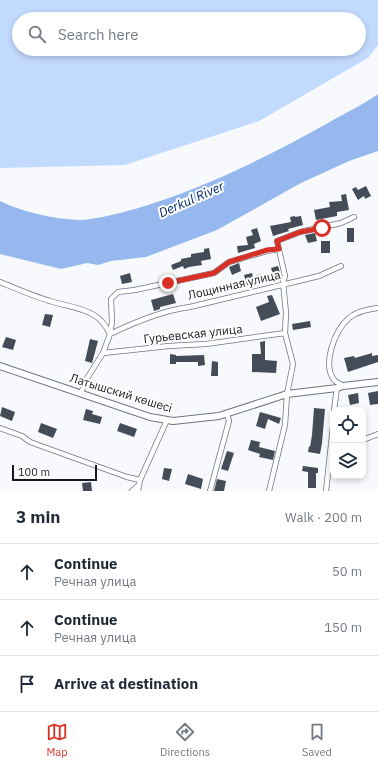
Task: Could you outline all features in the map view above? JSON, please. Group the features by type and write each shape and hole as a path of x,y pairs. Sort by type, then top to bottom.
{"street":[{"path":"269,491 285,425 287,394 293,364 285,333 285,276 277,241 300,232 341,223 354,217"},
{"path":"81,393 86,380 103,353 110,334 112,322 111,299 118,292 135,290 214,273 229,262 267,250 279,249"},
{"name":"Лощинная улица","path":"110,334 174,308 190,307 319,276 341,266"},
{"path":"0,282 30,295 51,302 73,306 95,315 107,328 110,334"},
{"path":"335,407 340,387 335,381 330,369 330,349 339,330 349,317 367,310 378,308"},
{"name":"Гурьевская улица","path":"103,353 169,346 206,344 285,333"},
{"name":"Латышский көшесі","path":"0,366 150,417 173,421 219,416 287,394 378,382"},
{"path":"210,491 229,422 227,413"},
{"path":"132,491 140,487 167,420"},
{"path":"0,428 22,436 30,442 127,477 140,487"},
{"path":"366,439 378,434"},
{"path":"326,491 331,443"}],"shaded area":[{"path":"0,0 378,0 378,45 368,58 259,121 125,165 0,168"}],"water":[{"name":"Derkul River","path":"378,94 378,151 349,161 301,183 217,230 146,257 111,261 98,265 87,263 61,269 0,254 0,201 38,214 79,220 99,218 135,209 185,192 258,160 305,136"}],"building":[{"path":"366,186 371,196 365,199 364,196 358,200 352,189 356,187 358,190"},
{"path":"346,194 349,210 337,212 337,216 316,220 314,210 330,207 329,202 342,201 341,195"},
{"path":"301,216 303,225 288,229 289,231 273,236 270,226 291,222 290,217"},
{"path":"257,228 261,241 254,244 255,248 238,253 237,246 248,245 246,237 253,235 251,230"},
{"path":"347,228 354,228 354,242 347,242"},
{"path":"315,233 317,241 308,243 305,235"},
{"path":"321,241 330,241 330,253 321,253"},
{"path":"209,248 211,259 201,261 202,265 184,269 183,266 173,270 171,265 181,261 181,259 191,257 191,254 204,252 204,249"},
{"path":"239,263 241,271 232,275 229,267"},
{"path":"278,266 281,276 280,279 275,280 271,268"},
{"path":"130,273 132,282 122,284 120,276"},
{"path":"252,273 253,277 261,274 264,283 260,285 259,282 247,285 244,275"},
{"path":"173,294 176,303 160,307 160,309 154,311 151,300"},
{"path":"272,295 280,314 261,321 256,307 269,302 267,296"},
{"path":"45,314 53,315 50,327 42,325"},
{"path":"310,321 311,327 293,330 292,324"},
{"path":"6,337 16,340 13,350 2,347"},
{"path":"90,339 98,341 92,363 85,361"},
{"path":"265,341 265,360 277,361 276,373 252,372 252,354 261,354 260,342"},
{"path":"372,353 372,356 378,355 378,362 348,372 344,358 354,356 355,358"},
{"path":"170,354 176,356 204,355 205,365 198,366 198,362 176,362 176,364 170,364"},
{"path":"212,361 218,362 218,376 211,376"},
{"path":"378,391 378,404 370,405 368,393"},
{"path":"358,393 359,403 350,405 348,395"},
{"path":"2,407 15,412 12,421 0,416"},
{"path":"314,408 325,409 320,454 308,452 312,435"},
{"path":"86,409 93,411 92,414 102,417 100,424 83,420"},
{"path":"260,412 281,418 279,424 268,419 265,429 256,426"},
{"path":"41,423 57,429 53,438 38,432"},
{"path":"120,423 137,429 134,437 117,431"},
{"path":"251,440 260,442 259,447 275,451 273,460 259,457 260,454 248,450"},
{"path":"227,451 234,453 228,471 221,469"},
{"path":"303,466 318,468 318,473 316,473 316,488 308,488 308,472 302,471"},
{"path":"164,468 172,469 169,481 162,479"},
{"path":"188,474 203,479 201,489 185,484"},
{"path":"217,479 226,481 224,491 214,491"},
{"path":"91,482 92,491 83,491 82,483"}],"route":[{"path":"168,283 214,273 229,262 267,250 279,249 277,241 300,232 322,228"}]}
